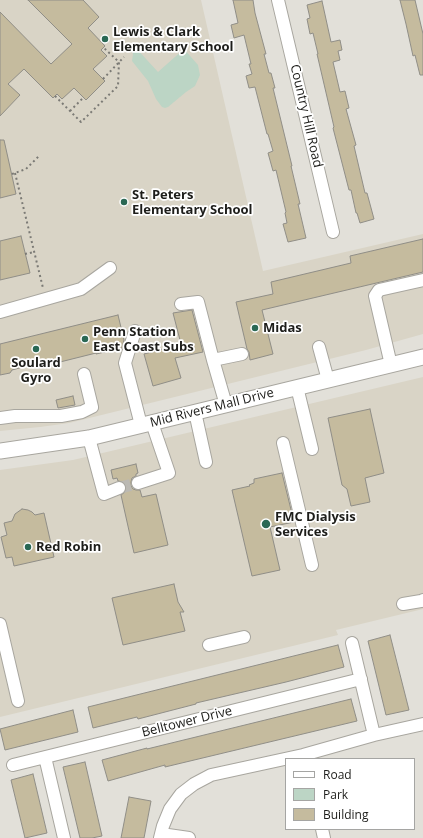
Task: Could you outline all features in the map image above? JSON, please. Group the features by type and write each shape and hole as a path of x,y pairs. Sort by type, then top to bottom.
{"main road":[{"name":"Mid Rivers Mall Drive","path":"0,448 89,438 423,357"}],"street":[{"name":"Country Hill Road","path":"278,0 333,232"},
{"path":"0,312 81,289 110,268"},
{"path":"391,365 375,296 379,290 423,280"},
{"path":"181,304 198,302 226,404"},
{"path":"135,332 125,363 146,424 169,473 138,483"},
{"path":"319,347 328,380"},
{"path":"213,360 242,354"},
{"path":"0,418 15,416 47,416 75,407 87,409 84,374"},
{"path":"297,388 312,449"},
{"path":"195,412 206,462"},
{"path":"89,438 104,494 119,488"},
{"path":"283,443 312,565"},
{"path":"403,604 423,600"},
{"path":"0,624 18,701"},
{"path":"209,645 244,637"},
{"path":"352,643 374,735"},
{"name":"Belltower Drive","path":"13,765 361,679"},
{"path":"304,757 374,735 423,724"},
{"path":"45,758 64,838"},
{"path":"189,838 161,836 163,826 170,809 181,794 194,784 211,775 285,761"}],"path":[{"path":"104,48 120,62"},
{"path":"103,78 124,57"},
{"path":"55,96 81,122 118,86 120,62"},
{"path":"70,111 84,97"},
{"path":"12,174 26,169 39,156"},
{"path":"15,173 46,299"},
{"path":"25,254 34,252"}],"shaded area":[{"path":"0,0 201,0 263,271 423,234 423,334 366,350 69,423 0,431"},
{"path":"423,377 423,609 336,630 338,635 0,717 0,470 73,460"}],"green space":[{"path":"136,48 158,72 184,49 198,65 200,75 195,86 168,107 162,107 156,99 148,81 132,61 132,51"}],"building":[{"path":"28,0 83,0 99,17 88,28 105,46 101,50 107,56 93,69 105,81 86,100 74,88 62,99 57,94 53,98 24,69 8,84 20,95 0,116 0,12 51,64 72,44"},
{"path":"233,0 253,0 266,54 264,54 275,88 273,88 292,166 300,204 298,204 306,238 288,242 283,224 287,223 286,212 276,170 273,171 268,153 273,151 255,87 249,88 246,76 252,74 244,35 234,38 231,25 238,23"},
{"path":"400,0 415,0 423,34 423,75 420,75 415,55 413,56"},
{"path":"322,1 331,42 340,40 342,50 338,51 340,60 333,62 340,92 345,91 349,108 346,109 356,145 354,146 365,193 367,193 374,219 360,223 356,213 351,190 349,190 333,128 313,33 310,34 307,19 310,18 307,5"},
{"path":"0,140 4,140 16,194 0,198"},
{"path":"21,236 30,273 0,280 0,241"},
{"path":"423,239 423,272 262,310 273,354 250,360 236,302 273,294 271,282 351,263 350,256"},
{"path":"192,310 203,352 175,358 181,378 153,386 144,354 181,344 173,313"},
{"path":"118,315 124,340 122,348 44,366 35,367 34,364 0,375 0,344"},
{"path":"73,396 75,405 58,408 56,400"},
{"path":"370,409 384,473 365,478 370,502 351,506 347,489 342,485 328,418"},
{"path":"136,464 138,473 132,478 131,486 133,489 140,490 142,497 156,494 168,545 134,553 121,495 125,492 126,486 123,482 118,481 117,478 113,479 111,470"},
{"name":"FMC Dialysis Services","path":"282,473 294,522 270,527 280,570 252,576 232,490 250,486 249,485 254,483 254,479"},
{"name":"Red Robin","path":"22,509 28,510 35,515 44,513 54,557 14,566 12,557 6,558 1,537 7,535 4,523 12,521 15,514"},
{"path":"174,584 178,602 184,612 180,612 185,631 123,645 112,598"},
{"path":"390,635 409,710 386,715 368,641"},
{"path":"338,645 344,667 196,703 138,719 137,717 93,728 88,707"},
{"path":"351,699 357,721 165,767 165,765 108,781 102,760"},
{"path":"73,710 78,732 5,750 0,729"},
{"path":"85,762 102,836 92,838 80,838 63,767"},
{"path":"33,774 47,833 25,838 11,780"},
{"path":"129,797 151,801 144,838 121,838"}],"tunnel":[{"path":"119,488 138,483"}],"place":[{"name":"Lewis & Clark Elementary School","path":"105,39"},
{"name":"St. Peters Elementary School","path":"124,202"},
{"name":"Midas","path":"255,328"},
{"name":"Penn Station East Coast Subs","path":"85,339"},
{"name":"Soulard Gyro","path":"36,349"},
{"name":"FMC Dialysis Services","path":"266,524"},
{"name":"Red Robin","path":"28,547"}]}
